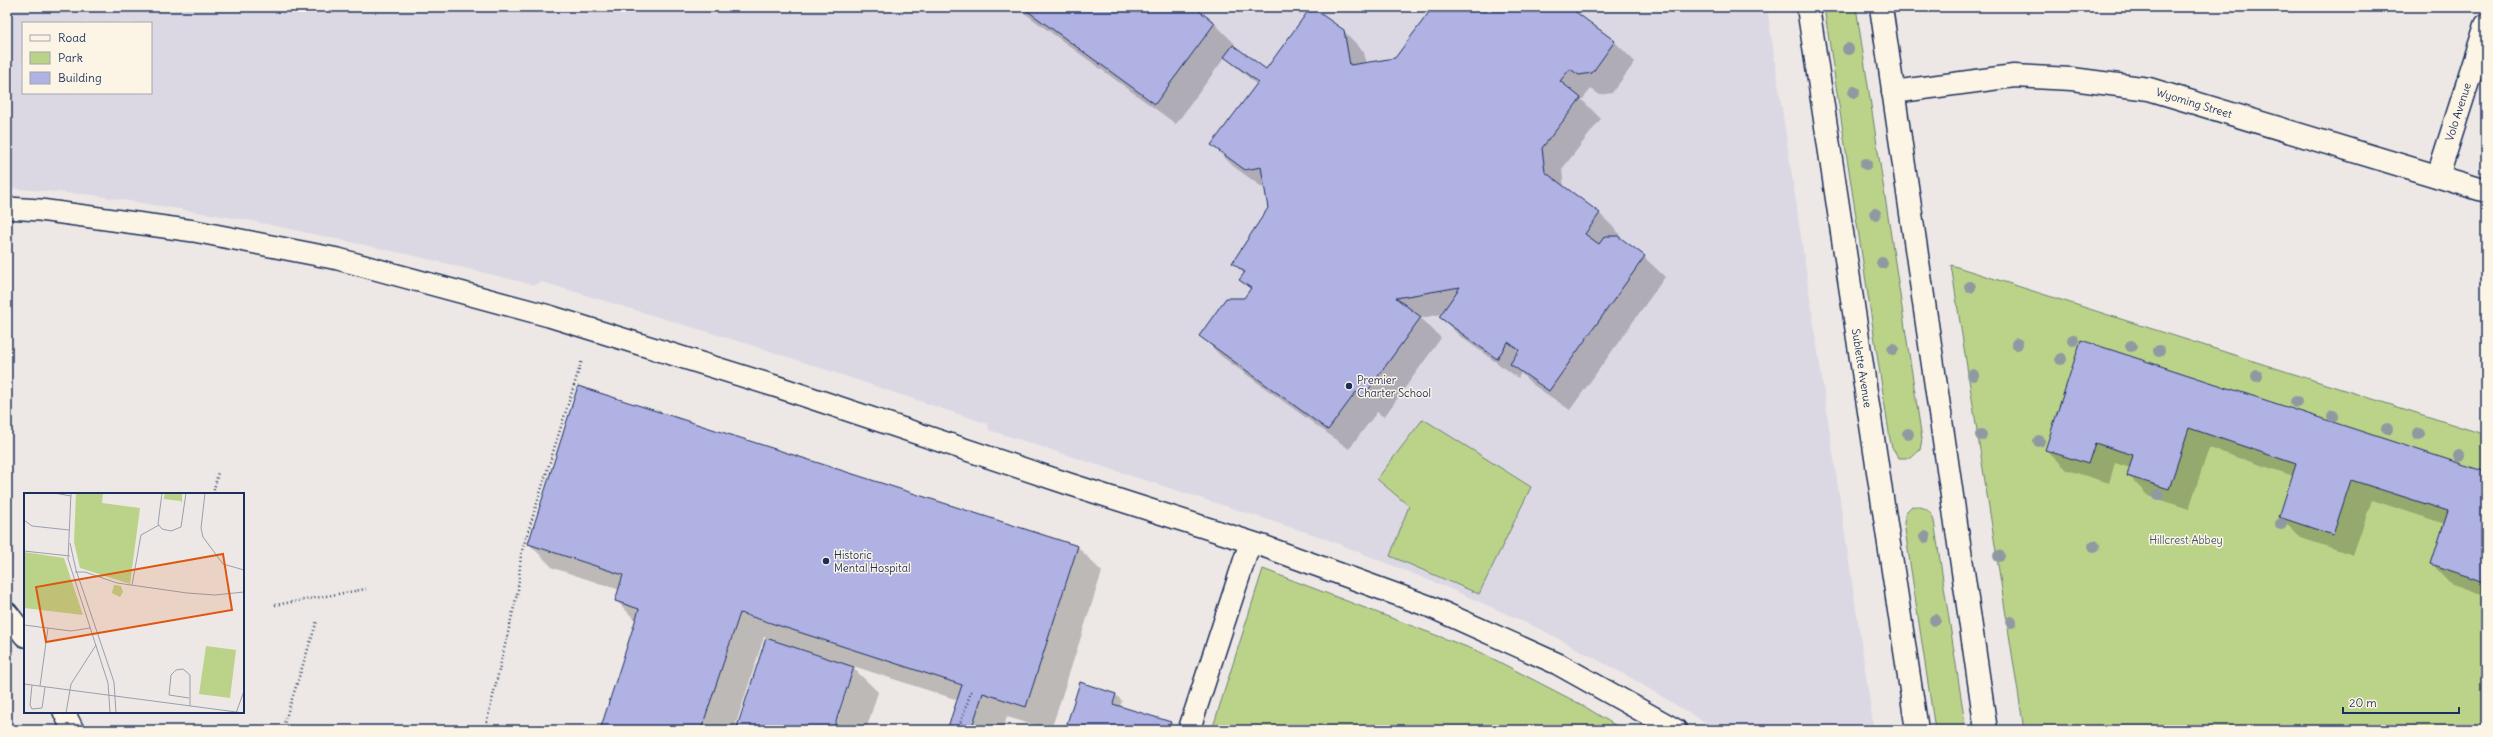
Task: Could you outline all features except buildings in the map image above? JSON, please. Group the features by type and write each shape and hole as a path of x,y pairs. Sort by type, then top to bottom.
{"street":[{"name":"Sublette Avenue","path":"1808,7 1917,730"},
{"path":"1880,7 1986,730"},
{"name":"Volo Avenue","path":"2438,176 2486,25"},
{"name":"Wyoming Street","path":"1893,92 2014,76 2072,79 2149,89 2486,191"}],"lane":[{"path":"7,208 40,210 194,231 338,259 591,330 778,387 1250,543 1432,607 1558,664 1676,730"},
{"path":"1189,730 1250,543"},
{"path":"7,613 24,635"},
{"path":"64,713 73,730"}],"path":[{"path":"485,730 518,590 521,554 591,330"},
{"path":"214,493 218,472"},
{"path":"275,605 366,589"},
{"path":"282,730 317,621"},
{"path":"958,730 972,689"}],"shaded area":[{"name":"Premier Charter School","path":"7,7 1767,7 1874,730 1717,730 1633,679 1542,630 1446,587 1321,537 989,430 988,424 761,348 542,282 534,285 411,255 252,221 92,195 7,188"}],"green space":[{"path":"1824,7 1856,7 1922,439 1920,450 1911,458 1899,458 1892,448 1890,439"},
{"name":"Hillcrest Abbey","path":"1951,265 2486,435 2486,730 2024,730"},
{"path":"1423,419 1531,487 1479,594 1390,556 1409,506 1377,479"},
{"path":"1912,506 1920,507 1929,511 1934,521 1966,730 1935,730 1904,523 1906,512"},
{"path":"1263,569 1480,652 1582,705 1623,730 1212,730"}],"place":[{"name":"Premier Charter School","path":"1349,386"},
{"name":"Historic Mental Hospital","path":"826,561"}]}
